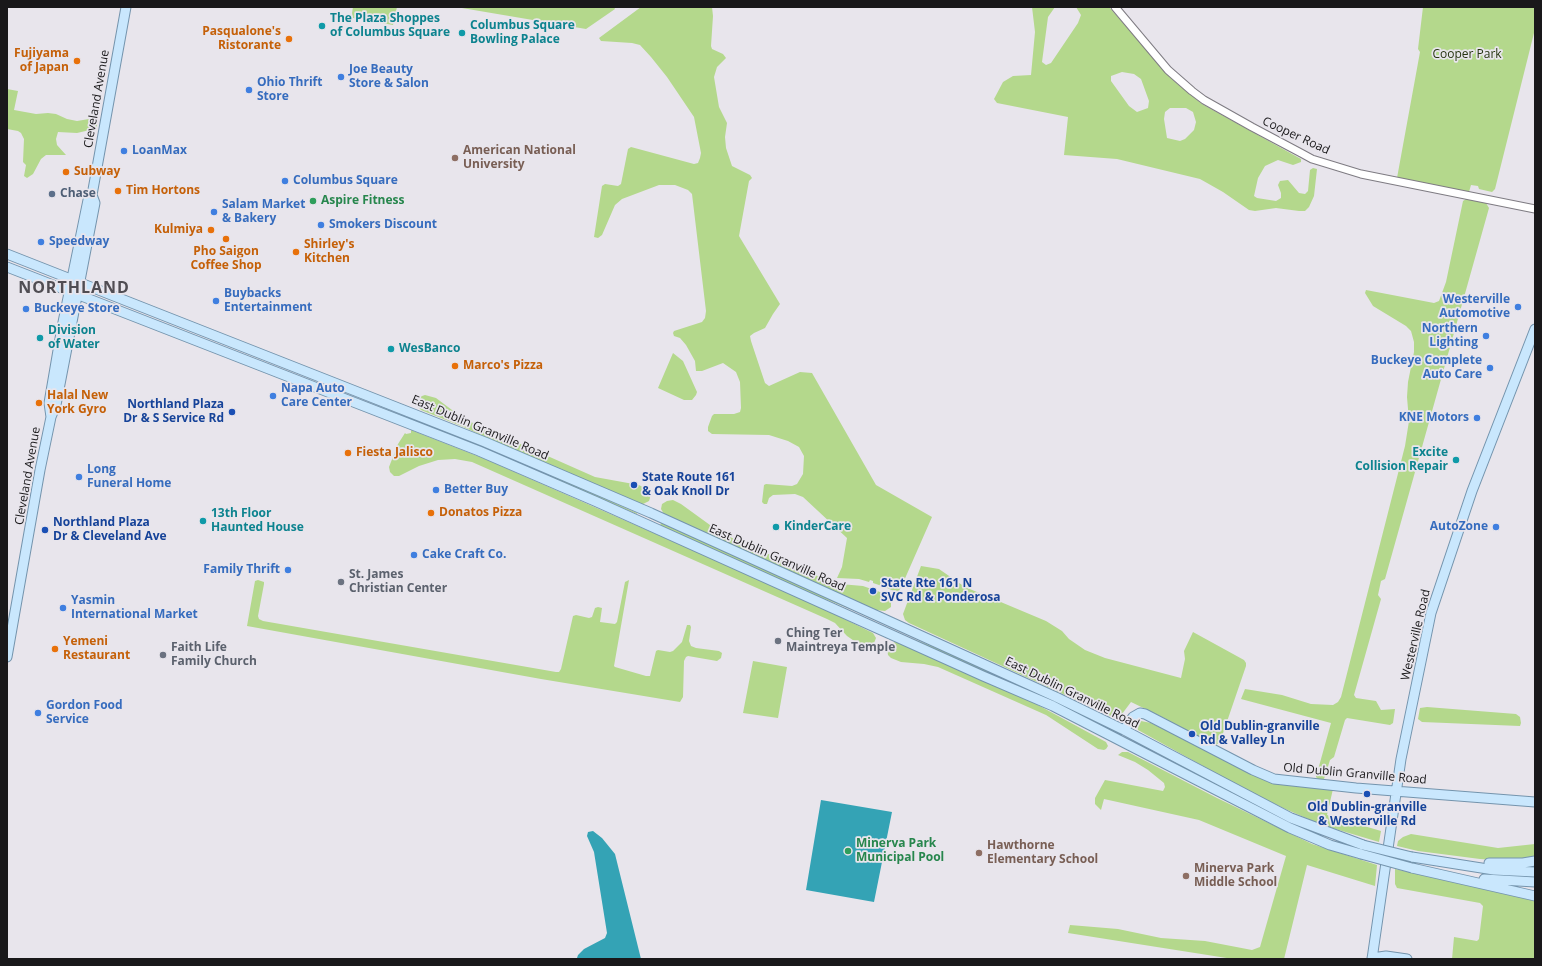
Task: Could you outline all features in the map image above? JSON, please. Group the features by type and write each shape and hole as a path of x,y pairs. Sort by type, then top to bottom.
{"main road":[{"name":"Cleveland Avenue","path":"7,657 51,417 56,405 76,282 95,203 92,195 126,7"},
{"name":"East Dublin Granville Road","path":"7,254 485,442 651,513 1056,697 1124,730 1291,818 1331,834 1362,850 1412,868 1468,877 1535,882"},
{"name":"East Dublin Granville Road","path":"7,267 401,420 575,492 1060,710 1290,828 1330,845 1494,870 1535,872"},
{"name":"Westerville Road","path":"1373,959 1401,758 1431,613 1472,491 1535,329"},
{"path":"313,386 355,398 391,411 405,410"},
{"path":"401,420 415,420 439,429 485,442"},
{"path":"803,594 878,621 891,622"},
{"path":"886,632 901,632 987,666"},
{"path":"1060,710 1072,711 1115,732 1122,733 1124,730"},
{"name":"Old Dublin Granville Road","path":"1124,730 1132,716 1140,713 1145,714 1252,770 1274,779 1356,788 1535,802"},
{"path":"1119,740 1120,737 1126,738 1204,778 1212,777"},
{"path":"1412,857 1500,864 1524,864 1535,862"},
{"path":"1412,868 1535,896"},
{"path":"1373,959 1386,956 1407,959"}],"street":[{"name":"Cooper Road","path":"1115,7 1168,70 1192,91 1204,100 1252,128 1301,153 1346,170 1367,176 1535,209"}],"green space":[{"path":"353,7 397,7 393,25 353,18"},
{"path":"456,7 614,7 615,9 586,29"},
{"path":"641,7 712,7 713,16 711,46 712,49 723,54 726,58 717,67 714,77 719,107 727,123 725,137 726,148 732,166 750,175 752,178 749,181 739,236 780,304 765,328 750,336 751,341 765,383 769,386 800,372 812,373 876,485 932,517 903,583 901,583 902,585 898,593 873,583 873,581 870,580 869,582 859,579 837,578 842,567 847,538 803,497 795,494 773,495 769,498 767,504 762,502 764,485 792,486 797,484 803,474 804,456 799,447 788,441 769,435 712,434 708,431 708,427 714,414 734,414 740,412 740,382 736,372 723,363 702,371 696,371 695,361 686,345 680,338 674,336 673,333 674,331 702,322 705,318 706,311 692,194 688,190 675,185 659,185 622,199 615,205 602,235 598,238 594,237 602,186 605,184 618,186 621,184 628,149 631,147 694,164 698,163 700,158 701,153 694,117 667,77 651,57 640,45 601,41 599,38"},
{"path":"1032,7 1055,7 1048,17 1042,62 1046,65 1051,63 1078,23 1081,15 1076,7 1109,7 1174,81 1202,104 1301,159 1301,162 1293,165 1278,160 1265,166 1258,178 1254,196 1257,198 1276,201 1281,198 1278,185 1280,181 1288,180 1299,193 1305,194 1308,191 1310,170 1313,168 1317,169 1314,196 1309,207 1305,211 1276,208 1255,211 1249,210 1223,192 1200,179 1117,159 1064,155 1068,117 997,103 994,99 1003,82 1013,76 1031,75 1035,32","holes":["1122,72 1134,74 1141,79 1149,101 1148,108 1137,112 1129,106 1111,81 1111,76","1170,108 1186,108 1193,112 1196,122 1194,130 1185,139 1180,141 1167,138 1164,119 1165,112"]},
{"name":"Cooper Park","path":"1423,7 1535,7 1535,29 1495,189 1492,192 1479,189 1478,186 1471,185 1469,192 1397,178 1420,52 1418,49"},
{"path":"7,89 18,91 14,110 36,114 56,114 67,119 77,121 95,118 97,120 97,126 94,129 77,133 58,132 56,139 57,145 66,155 46,155 41,159 33,174 27,178 24,176 26,165 23,162 24,139 18,131 7,129"},
{"path":"1466,199 1486,203 1489,208 1385,579 1381,581 1378,595 1381,599 1354,695 1356,698 1376,701 1381,710 1395,709 1393,723 1390,725 1347,718 1345,720 1334,757 1330,760 1324,779 1318,779 1316,777 1331,723 1241,699 1245,689 1282,695 1311,704 1333,705 1338,702 1341,697 1405,446 1409,421 1407,397 1408,382 1414,352 1414,342 1411,331 1406,326 1373,306 1365,293 1366,290 1434,303 1439,301 1446,282 1463,201"},
{"path":"673,353 683,361 697,392 692,400 684,400 658,388"},
{"path":"425,395 436,398 464,419 595,477 639,485 646,489 649,493 649,501 643,504 638,504 461,426 421,410 417,405 417,400 419,397"},
{"path":"427,426 496,450 637,514"},
{"path":"411,430 485,459 797,596 873,633 876,638 874,643 869,645 860,645 847,636 835,623 827,619 472,462 455,459 438,460 419,466 399,476 394,476 390,472 389,467 398,444 405,433 411,433"},
{"path":"673,500 681,504 721,533 829,581 840,584 863,586 880,592 887,596 891,601 891,607 885,611 876,610 753,556 664,514 661,509 662,504"},
{"path":"661,523 866,615 799,589 660,526"},
{"path":"921,566 939,569 965,587 1046,621 1062,631 1069,639 1085,650 1105,658 1181,678 1185,659 1184,651 1193,632 1244,660 1246,666 1220,742 1213,745 1131,702 1119,718 1115,718 909,623 905,620 903,614"},
{"path":"258,580 264,582 258,616 259,619 263,621 559,672 561,669 573,616 592,617 595,608 598,607 602,608 600,622 615,624 617,622 625,582 629,580 615,667 650,676 656,651 673,651 682,642 687,625 690,625 691,627 689,641 691,646 719,651 722,653 721,658 717,661 688,656 686,657 684,661 683,697 680,702 541,679 247,626 255,581"},
{"path":"913,639 968,660 1100,722 1099,724"},
{"path":"895,642 1025,698 1106,742 1108,746 1104,750 1098,749 1046,715 938,667 901,662 891,658 888,655 887,648"},
{"path":"753,661 787,667 778,718 743,713"},
{"path":"1427,707 1516,714 1520,717 1521,723 1520,726 1422,722 1418,719 1420,708"},
{"path":"1141,721 1151,723 1252,772 1333,789 1327,815 1381,831 1379,842 1322,825 1239,786 1138,730 1136,724"},
{"path":"1142,746 1210,780 1283,819 1141,748"},
{"path":"1122,752 1128,752 1217,798 1312,844 1377,865 1375,886 1307,865 1284,959 1233,959 1068,933 1070,925 1118,929 1161,938 1205,941 1252,950 1260,947 1286,856 1199,820 1104,799 1101,810 1095,804 1095,798 1105,780 1163,791 1165,787 1164,783 1148,770 1135,762 1118,755"},
{"path":"1411,834 1498,848 1535,844 1535,858 1509,861 1480,859 1418,851 1397,846 1398,841"},
{"path":"1395,869 1535,900 1535,959 1452,959 1454,937 1477,941 1479,939 1483,906 1480,903 1397,888 1395,884"}],"water":[{"name":"Minerva Park Municipal Pool","path":"821,800 892,812 874,902 806,890"},
{"path":"593,831 602,838 615,854 641,959 577,958 584,949 605,938 607,933 594,852 587,836 588,832"}],"place":[{"name":"The Plaza Shoppes of Columbus Square","path":"322,26"},
{"name":"Columbus Square Bowling Palace","path":"462,33"},
{"name":"Pasqualone's Ristorante","path":"289,39"},
{"name":"Fujiyama of Japan","path":"77,61"},
{"name":"Joe Beauty Store & Salon","path":"341,77"},
{"name":"Ohio Thrift Store","path":"249,90"},
{"name":"LoanMax","path":"124,151"},
{"name":"American National University","path":"455,158"},
{"name":"Subway","path":"66,172"},
{"name":"Columbus Square","path":"285,181"},
{"name":"Tim Hortons","path":"118,191"},
{"name":"Chase","path":"52,194"},
{"name":"Aspire Fitness","path":"313,201"},
{"name":"Salam Market & Bakery","path":"214,212"},
{"name":"Smokers Discount","path":"321,225"},
{"name":"Kulmiya","path":"211,230"},
{"name":"Pho Saigon Coffee Shop","path":"226,239"},
{"name":"Speedway","path":"41,242"},
{"name":"Shirley's Kitchen","path":"296,252"},
{"name":"Buybacks Entertainment","path":"216,301"},
{"name":"Westerville Automotive","path":"1518,307"},
{"name":"Buckeye Store","path":"26,309"},
{"name":"Northern Lighting","path":"1486,336"},
{"name":"Division of Water","path":"40,338"},
{"name":"WesBanco","path":"391,349"},
{"name":"Marco's Pizza","path":"455,366"},
{"name":"Buckeye Complete Auto Care","path":"1490,368"},
{"name":"Napa Auto Care Center","path":"273,396"},
{"name":"Halal New York Gyro","path":"39,403"},
{"name":"Northland Plaza Dr & S Service Rd","path":"232,412"},
{"name":"KNE Motors","path":"1477,418"},
{"name":"Fiesta Jalisco","path":"348,453"},
{"name":"Excite Collision Repair","path":"1456,460"},
{"name":"Long Funeral Home","path":"79,477"},
{"name":"State Route 161 & Oak Knoll Dr","path":"634,485"},
{"name":"Better Buy","path":"436,490"},
{"name":"Donatos Pizza","path":"431,513"},
{"name":"13th Floor Haunted House","path":"203,521"},
{"name":"KinderCare","path":"776,527"},
{"name":"AutoZone","path":"1496,527"},
{"name":"Northland Plaza Dr & Cleveland Ave","path":"45,530"},
{"name":"Cake Craft Co.","path":"414,555"},
{"name":"Family Thrift","path":"288,570"},
{"name":"St. James Christian Center","path":"341,582"},
{"name":"State Rte 161 N SVC Rd & Ponderosa","path":"873,591"},
{"name":"Yasmin International Market","path":"63,608"},
{"name":"Ching Ter Maintreya Temple","path":"778,641"},
{"name":"Yemeni Restaurant","path":"55,649"},
{"name":"Faith Life Family Church","path":"163,655"},
{"name":"Gordon Food Service","path":"38,713"},
{"name":"Old Dublin-granville Rd & Valley Ln","path":"1192,734"},
{"name":"Old Dublin-granville & Westerville Rd","path":"1367,794"},
{"name":"Minerva Park Municipal Pool","path":"848,851"},
{"name":"Hawthorne Elementary School","path":"979,853"},
{"name":"Minerva Park Middle School","path":"1186,876"}],"district":[{"name":"NORTHLAND","path":"74,288"}]}
